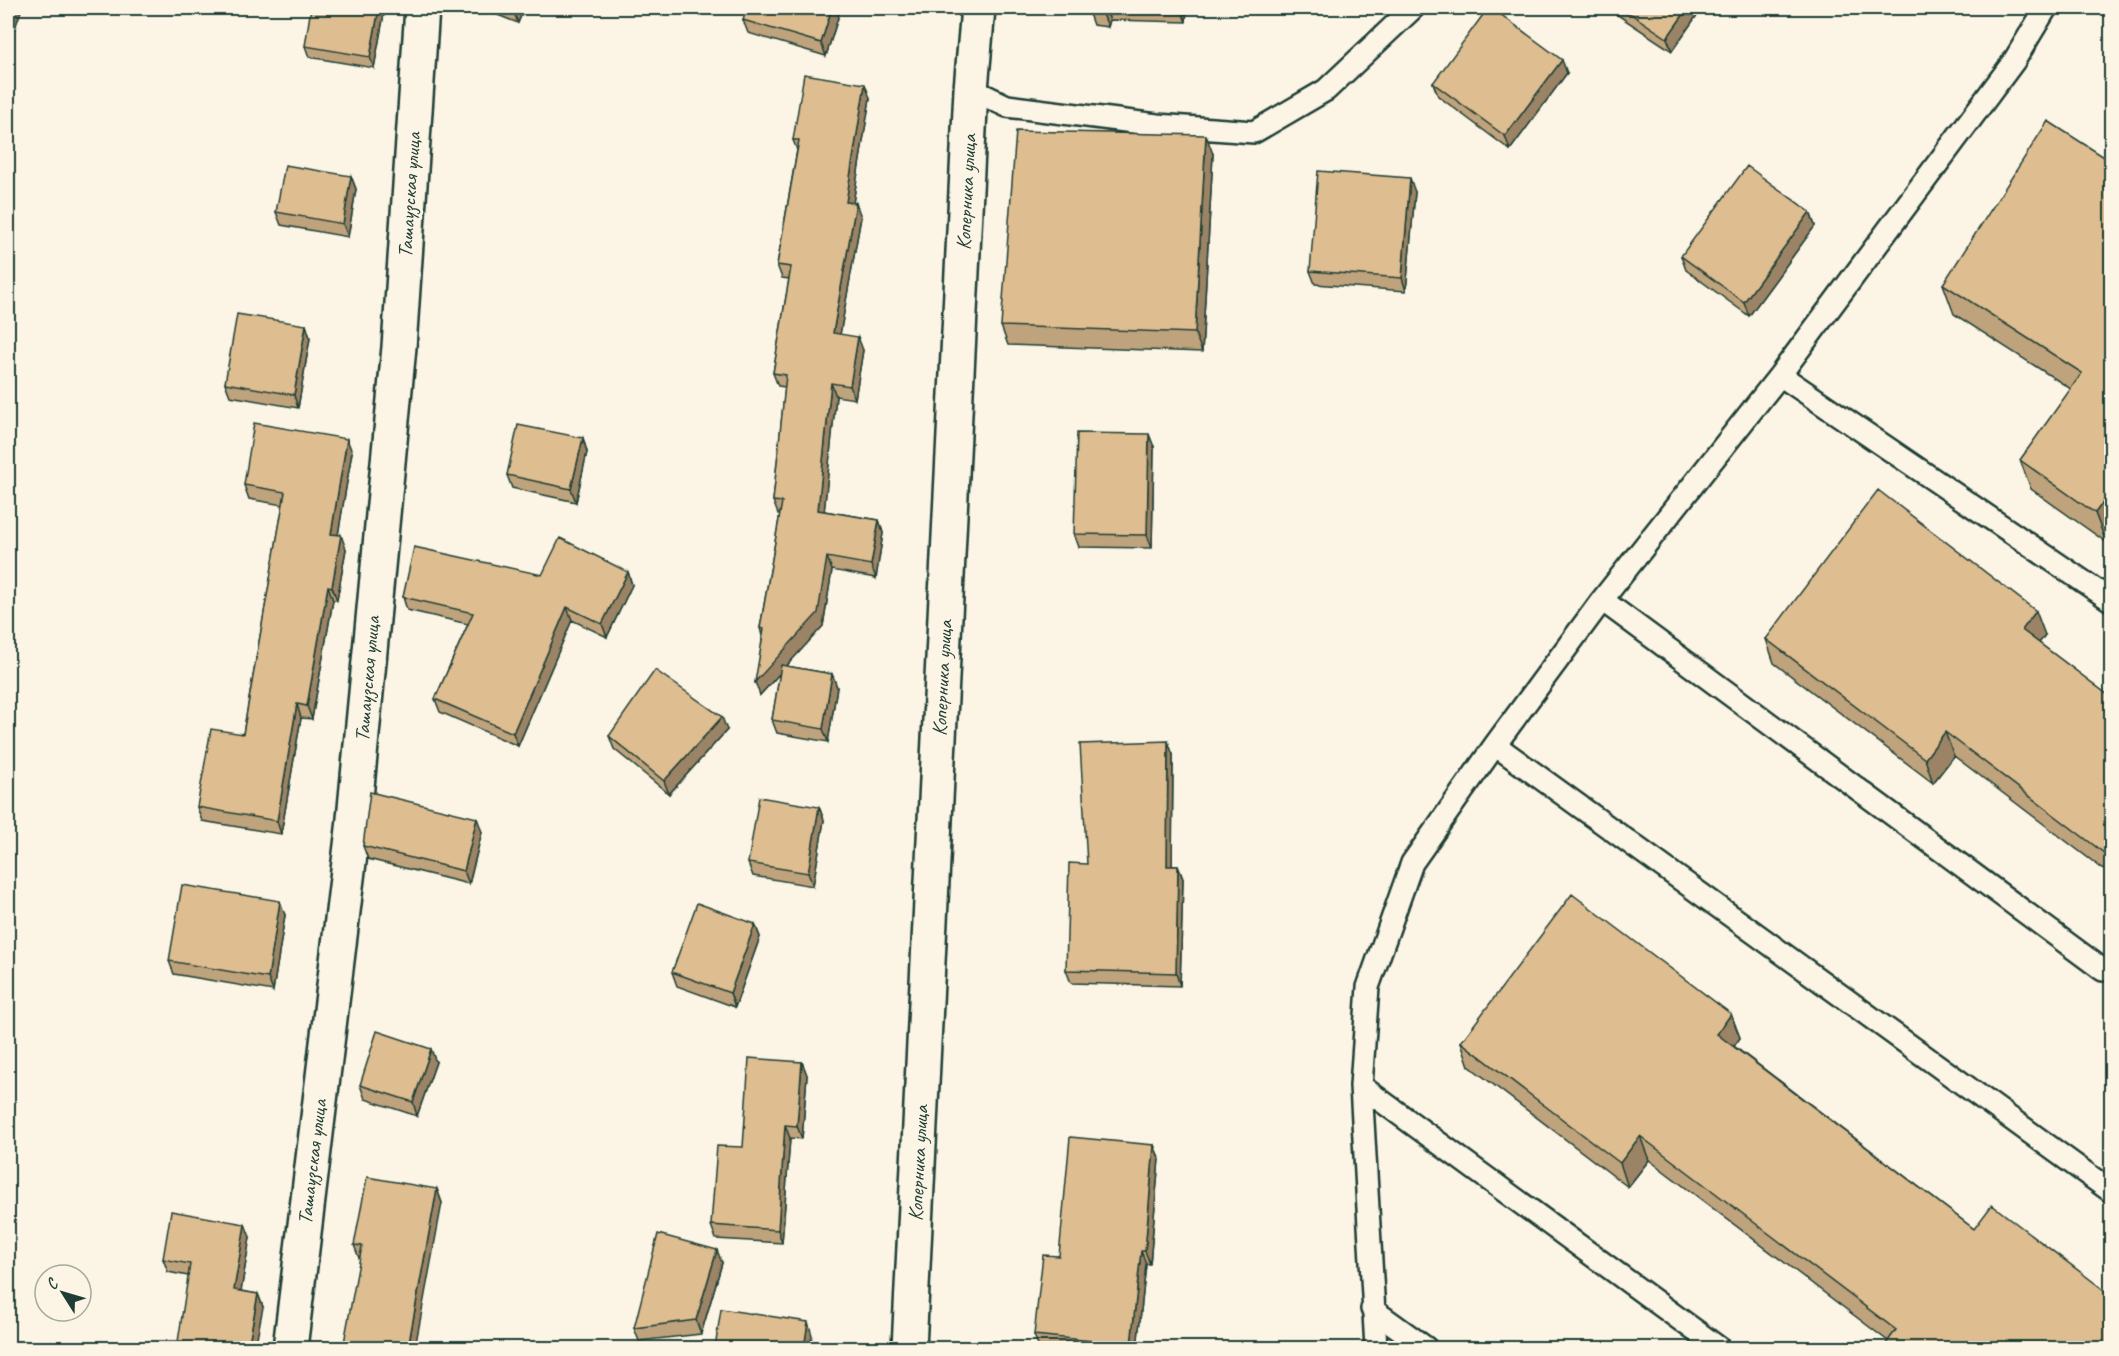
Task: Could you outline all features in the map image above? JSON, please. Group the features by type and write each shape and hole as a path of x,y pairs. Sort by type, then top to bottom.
{"street":[{"name":"Ташаузская улица","path":"290,1348 353,829 399,347 422,8"},
{"name":"Коперника улица","path":"909,1348 971,89 978,8"}],"lane":[{"path":"971,89 1007,106 1157,124 1254,132 1326,90 1413,8"},
{"path":"1376,1348 1361,1086 1368,987 1412,862 1602,600 1780,375 2014,61 2046,8"},
{"path":"1780,375 2112,601"},
{"path":"1602,600 2103,970"},
{"path":"1495,745 2112,1192"},
{"path":"1361,1086 1719,1348"},
{"path":"1372,1309 1426,1348"}],"building":[{"path":"8,8 13,8 8,22"},
{"path":"311,8 379,8 370,57 305,46"},
{"path":"747,8 832,8 821,43 743,20"},
{"path":"1088,8 1105,8 1103,14 1088,11"},
{"path":"1129,8 1181,8 1181,9"},
{"path":"1488,8 1492,8 1562,60 1505,136 1433,83"},
{"path":"1622,8 1688,8 1667,38"},
{"path":"804,74 865,84 846,202 856,203 833,333 858,337 850,386 831,383 818,510 879,520 871,565 827,557 818,613 755,682 764,629 760,628 782,502 773,501 786,375 773,373 791,267 777,265 799,140 793,140"},
{"path":"2048,121 2112,162 2112,490 2095,513 2020,460 2082,373 1943,284"},
{"path":"1016,131 1206,135 1195,333 1001,326"},
{"path":"285,165 351,176 343,224 276,212"},
{"path":"1747,166 1810,212 1744,302 1681,256"},
{"path":"1318,171 1410,178 1402,278 1310,271"},
{"path":"237,314 306,325 294,395 225,383"},
{"path":"254,423 347,439 331,534 341,535 332,587 328,586 307,706 297,704 277,821 197,807 211,729 243,734 285,492 244,485"},
{"path":"518,425 583,438 571,489 507,475"},
{"path":"1077,433 1149,434 1147,535 1074,534"},
{"path":"1878,490 2036,611 2022,630 2112,698 2112,859 1945,732 1925,759 1766,639"},
{"path":"560,538 628,572 602,624 567,607 513,733 435,699 473,613 403,597 414,547 542,575"},
{"path":"781,665 832,674 823,729 772,720"},
{"path":"655,670 722,717 664,781 609,736"},
{"path":"1168,741 1167,866 1178,866 1176,973 1066,970 1069,863 1087,864 1080,744"},
{"path":"370,792 477,818 464,871 363,846"},
{"path":"759,797 819,807 808,873 748,863"},
{"path":"182,885 280,901 268,978 169,961"},
{"path":"1572,894 1731,1014 1717,1034 1974,1229 1992,1205 2112,1296 2112,1348 1883,1348 1896,1330 1640,1136 1620,1163 1461,1042"},
{"path":"697,903 755,924 730,993 672,972"},
{"path":"377,1031 431,1049 413,1102 360,1085"},
{"path":"749,1058 802,1062 797,1126 785,1125 778,1230 711,1225 717,1146 743,1147"},
{"path":"1070,1137 1154,1145 1145,1251 1141,1251 1131,1345 1034,1335 1043,1255 1059,1256"},
{"path":"367,1177 437,1189 408,1348 343,1348 362,1246 354,1245"},
{"path":"171,1211 245,1224 234,1290 258,1294 248,1348 177,1348 190,1264 163,1259"},
{"path":"658,1234 717,1250 696,1320 634,1328"},
{"path":"721,1309 808,1322 804,1348 715,1348"}]}
